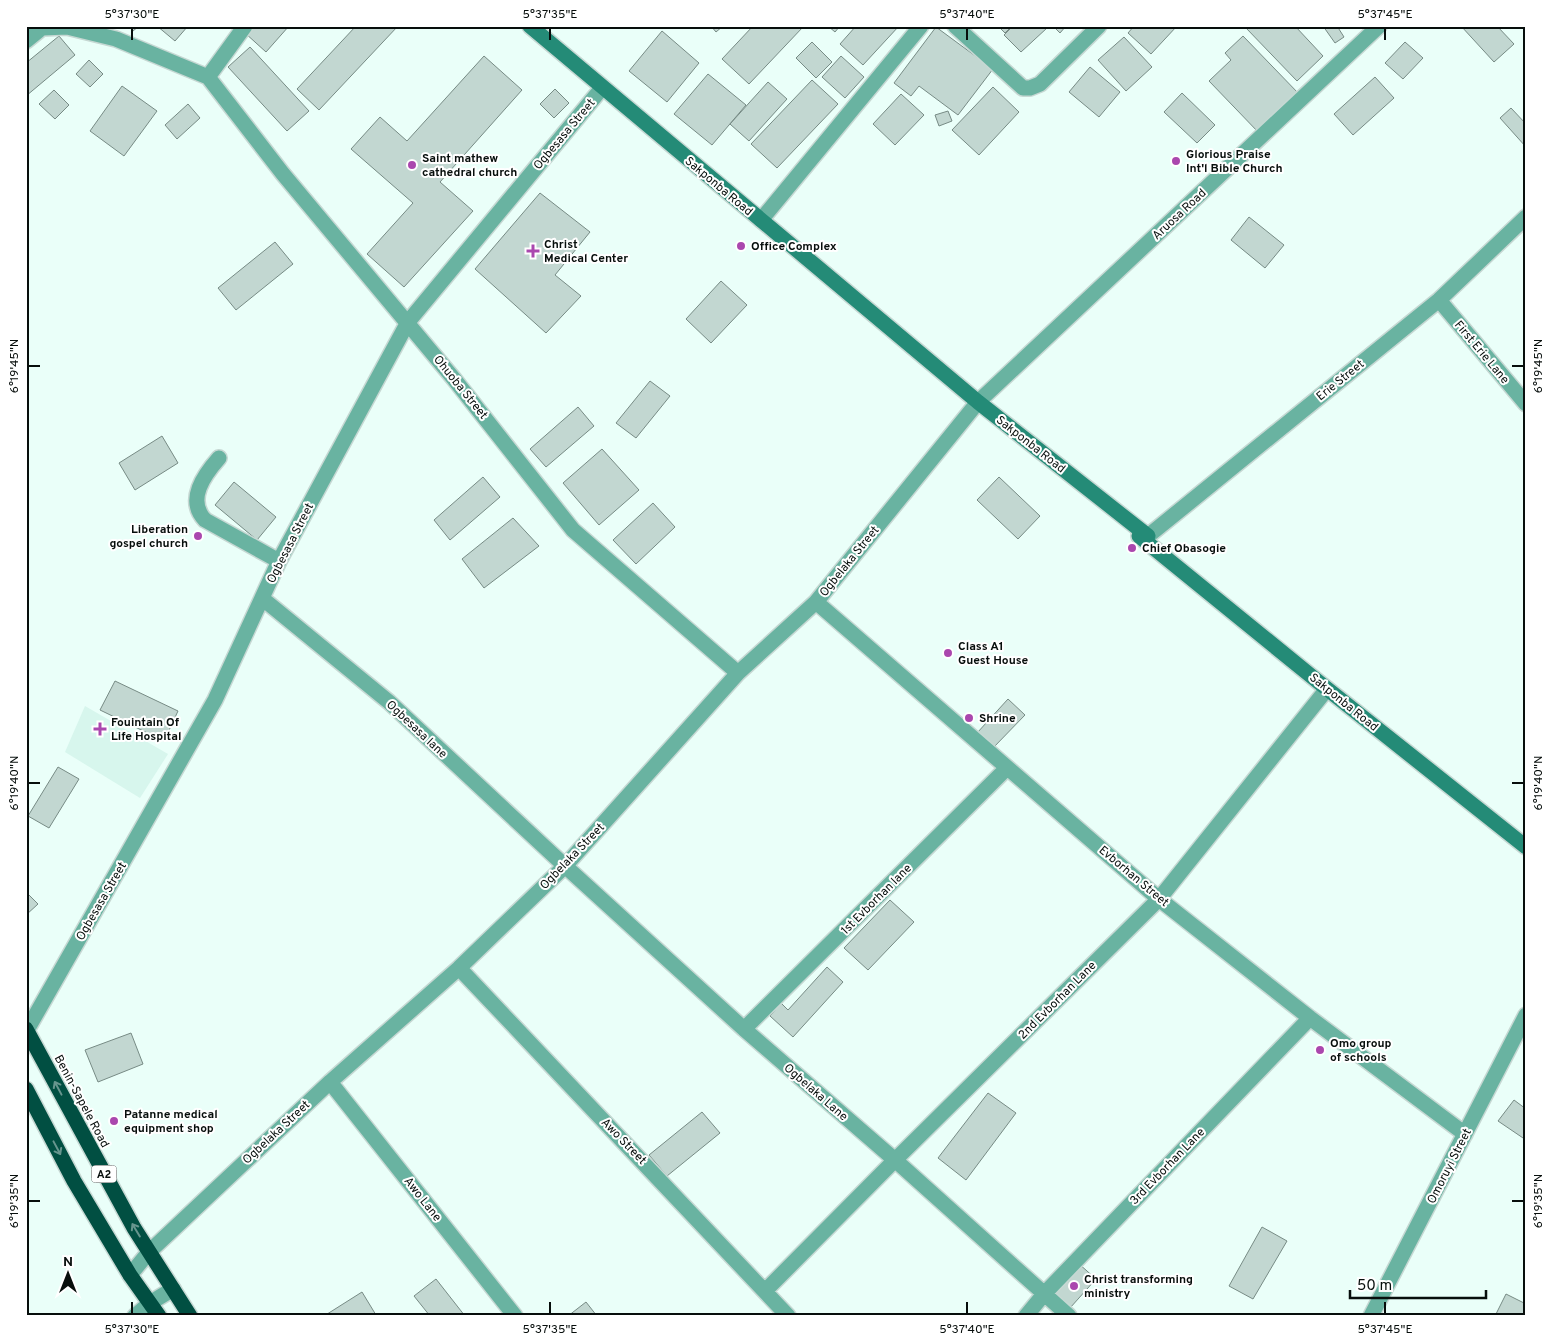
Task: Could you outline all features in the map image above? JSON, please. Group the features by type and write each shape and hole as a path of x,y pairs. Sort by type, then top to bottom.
{"highway":[{"name":"Benin-Sapele Road","path":"27,1030 134,1228 190,1316"},
{"name":"A2","path":"26,1090 74,1181 130,1275 158,1316"}],"main road":[{"name":"Sakponba Road","path":"530,26 978,402 1148,536"},
{"name":"Sakponba Road","path":"1148,536 1140,536 1327,689 1526,847"}],"street":[{"path":"208,77 244,26"},
{"path":"761,220 921,26"},
{"path":"955,26 1023,88 1030,88 1040,84 1099,26"},
{"name":"Aruosa Road","path":"978,402 1379,26"},
{"name":"Ohuoba Street","path":"26,41 42,28 67,27 116,39 208,77 283,174 408,322 573,530 738,673"},
{"name":"Ogbesasa Street","path":"27,1030 215,700 279,561 408,322 602,88"},
{"name":"Erie Street","path":"1148,536 1438,300 1526,217"},
{"name":"First Erie Lane","path":"1438,300 1526,404"},
{"name":"Ogbelaka Street","path":"130,1275 149,1252 330,1082 459,968 565,866 738,673 816,602 978,402"},
{"path":"219,458 204,477 197,494 198,513 205,520 279,561"},
{"name":"Ogbesasa lane","path":"263,599 388,702 565,866"},
{"name":"Evborhan Street","path":"816,602 1159,899 1310,1018 1465,1134"},
{"name":"2nd Evborhan Lane","path":"766,1291 895,1160 1159,899 1327,689"},
{"name":"1st Evborhan lane","path":"744,1029 1008,768"},
{"name":"Ogbelaka Lane","path":"565,866 744,1029 895,1160 1069,1316"},
{"name":"Awo Street","path":"459,968 788,1316"},
{"name":"Omoruyi Street","path":"1371,1316 1526,1015"},
{"name":"3rd Evborhan Lane","path":"1026,1316 1044,1294 1310,1018"},
{"name":"Awo Lane","path":"330,1082 515,1316"},
{"path":"135,1316 150,1303 173,1289"}],"shaded area":[{"name":"Fouintain Of Life Hospital","path":"85,706 168,754 140,798 65,752"}],"building":[{"path":"129,26 139,26 133,31"},
{"path":"157,26 188,26 175,41"},
{"path":"251,26 289,26 266,52 245,33"},
{"path":"356,26 398,26 319,110 297,89"},
{"path":"711,26 723,26 716,32"},
{"path":"753,26 803,27 749,84 722,59"},
{"path":"828,26 840,26 835,32"},
{"path":"856,26 899,26 863,65 840,44"},
{"path":"998,26 1012,26 1005,33"},
{"path":"1013,26 1046,26 1047,28 1021,52 1004,35"},
{"path":"1053,26 1066,26 1060,33"},
{"path":"1134,26 1177,26 1151,54 1128,33"},
{"path":"1247,26 1295,26 1323,56 1297,81 1246,28"},
{"path":"1323,26 1337,26 1344,37 1335,43"},
{"path":"1461,26 1497,26 1514,44 1494,62"},
{"path":"936,27 993,69 958,115 919,86 911,96 894,83"},
{"path":"662,31 699,63 667,102 629,71"},
{"path":"59,36 75,55 26,96 26,63"},
{"path":"1243,36 1300,95 1260,134 1209,81 1231,60 1225,53"},
{"path":"1124,37 1152,67 1126,91 1098,60"},
{"path":"812,42 832,62 816,78 796,58"},
{"path":"1405,42 1423,58 1403,79 1385,63"},
{"path":"250,47 309,111 287,131 228,67"},
{"name":"Saint mathew cathedral church","path":"484,56 522,90 440,182 473,211 404,287 367,254 413,203 351,149 380,117 407,141"},
{"path":"841,56 864,77 845,98 822,77"},
{"path":"89,60 103,74 90,87 76,74"},
{"path":"1090,67 1120,92 1099,117 1069,92"},
{"path":"708,74 746,105 712,145 674,114"},
{"path":"1375,77 1394,98 1353,135 1334,114"},
{"path":"812,80 838,104 777,168 751,144"},
{"path":"768,82 787,99 749,141 730,124"},
{"path":"122,86 157,111 124,156 90,131"},
{"path":"993,87 1019,112 979,155 952,130"},
{"path":"555,89 569,103 554,118 540,104"},
{"path":"54,90 69,105 55,119 39,104"},
{"path":"1182,93 1215,125 1197,143 1164,112"},
{"path":"901,94 924,115 895,145 873,124"},
{"path":"188,104 200,118 177,139 165,125"},
{"path":"1511,108 1526,124 1526,147 1500,118"},
{"path":"948,111 952,121 939,126 935,115"},
{"name":"Christ Medical Center","path":"540,193 590,232 555,275 581,296 546,333 475,269"},
{"path":"1249,217 1284,245 1265,268 1231,240"},
{"path":"275,242 293,264 236,310 218,288"},
{"path":"721,281 747,305 711,343 686,319"},
{"path":"650,381 670,396 636,438 616,423"},
{"path":"578,407 594,426 546,467 530,449"},
{"path":"162,436 178,463 135,490 119,463"},
{"path":"602,449 639,490 599,525 563,483"},
{"path":"483,477 500,497 450,540 434,520"},
{"path":"999,477 1040,516 1018,539 977,500"},
{"path":"234,482 276,517 257,540 215,505"},
{"path":"653,503 675,527 636,564 613,540"},
{"path":"513,518 539,546 484,588 462,559"},
{"path":"115,681 178,711 164,741 100,710"},
{"path":"1008,699 1025,715 993,748 977,733"},
{"path":"58,767 79,779 49,828 28,816"},
{"path":"26,892 38,904 26,915"},
{"path":"890,900 914,922 868,970 844,948"},
{"path":"827,967 843,982 793,1037 770,1016 781,1003 788,1010"},
{"path":"131,1033 143,1064 98,1082 85,1050"},
{"path":"988,1093 1016,1113 966,1180 938,1158"},
{"path":"1514,1100 1526,1109 1526,1140 1498,1121"},
{"path":"702,1112 720,1133 667,1176 649,1155"},
{"path":"1262,1227 1287,1241 1253,1299 1229,1286"},
{"name":"Christ transforming ministry","path":"1078,1263 1096,1279 1070,1308 1053,1292"},
{"path":"436,1279 465,1316 430,1316 414,1296"},
{"path":"362,1292 376,1315 324,1316"},
{"path":"1506,1294 1526,1304 1523,1316 1495,1316"},
{"path":"586,1302 597,1316 568,1316"}],"place":[{"name":"Glorious Praise Int'l Bible Church","path":"1176,161"},
{"name":"Saint mathew cathedral church","path":"412,165"},
{"name":"Office Complex","path":"741,246"},
{"name":"Christ Medical Center","path":"533,251"},
{"name":"Liberation gospel church","path":"198,536"},
{"name":"Chief Obasogie","path":"1132,548"},
{"name":"Class A1 Guest House","path":"948,653"},
{"name":"Shrine","path":"969,718"},
{"name":"Fouintain Of Life Hospital","path":"100,729"},
{"name":"Omo group of schools","path":"1320,1050"},
{"name":"Patanne medical equipment shop","path":"114,1121"},
{"name":"Christ transforming ministry","path":"1074,1286"}]}
